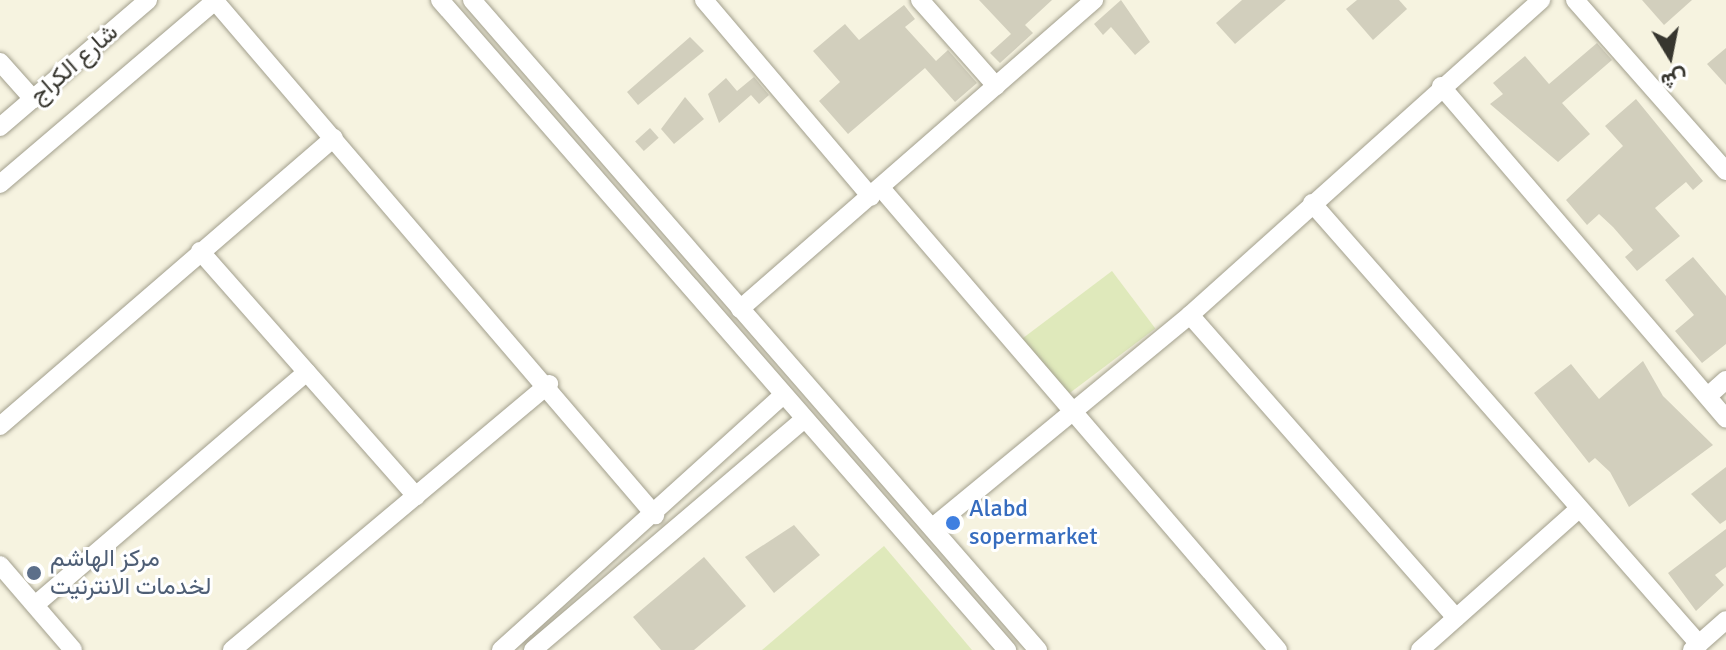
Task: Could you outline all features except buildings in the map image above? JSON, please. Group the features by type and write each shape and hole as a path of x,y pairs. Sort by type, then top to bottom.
{"street":[{"name":"شارع الكراج","path":"0,127 148,0"},
{"path":"0,184 215,0 549,384 655,515"},
{"path":"440,0 781,397 1007,650"},
{"path":"472,0 616,170 934,526 1038,650"},
{"path":"704,0 1278,650"},
{"path":"920,0 996,86"},
{"path":"740,309 1094,0"},
{"path":"934,526 1190,315 1441,86 1541,0"},
{"path":"1575,0 1726,171"},
{"path":"0,62 33,99"},
{"path":"1441,86 1726,418"},
{"path":"0,426 334,138"},
{"path":"600,184 616,170"},
{"path":"1312,203 1696,647 1726,620"},
{"path":"200,251 416,496"},
{"path":"1190,315 1456,618"},
{"path":"35,605 307,372"},
{"path":"1708,396 1726,380"},
{"path":"232,650 549,384"},
{"path":"501,650 711,466 781,397"},
{"path":"533,650 802,421"},
{"path":"711,466 726,484"},
{"path":"1420,650 1579,509"},
{"path":"0,565 73,650"},
{"path":"964,599 983,585"}],"green space":[{"path":"1112,271 1155,329 1065,397 1022,339"},
{"path":"884,546 972,650 762,650"}],"place":[{"name":"Alabd sopermarket","path":"953,523"},
{"name":"مركز الهاشم لخدمات الانترنيت","path":"34,573"}]}
